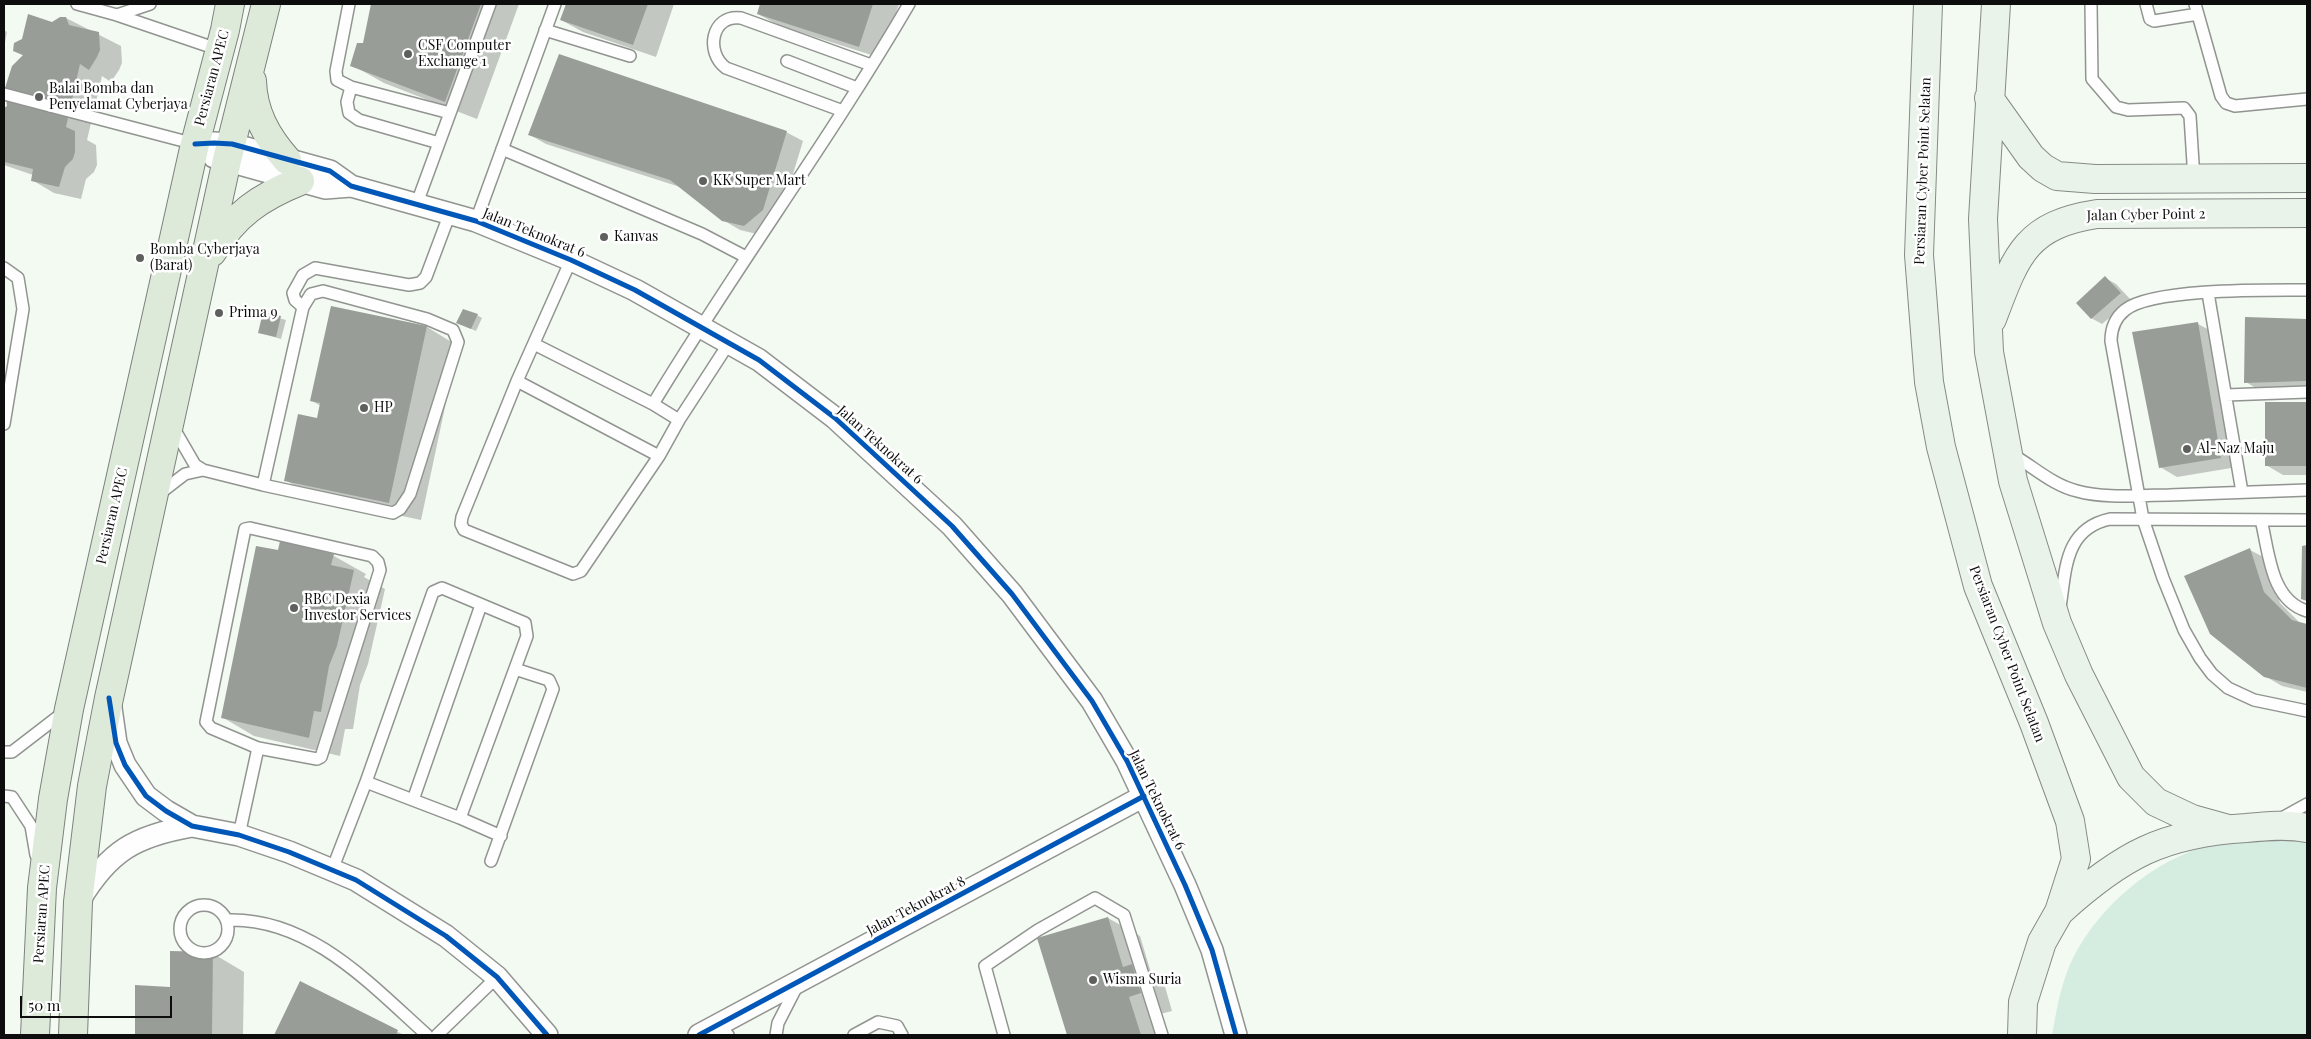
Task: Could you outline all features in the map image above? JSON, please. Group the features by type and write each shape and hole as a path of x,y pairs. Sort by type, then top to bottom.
{"main road":[{"name":"Persiaran APEC","path":"35,1035 42,888 53,799 69,709 195,144 230,4"},
{"path":"73,1035 78,902 92,786 109,698 204,265 266,4"},
{"name":"Persiaran Cyber Point Selatan","path":"1928,4 1919,255 1929,382 1941,447 1978,586 2034,724 2070,821 2076,859 2059,912"},
{"path":"1996,4 1983,219 1989,352 2013,482 2057,623 2079,675 2130,778 2156,802 2192,819 2228,829"},
{"path":"204,265 224,231 247,210 278,190 293,170 274,144 258,116 253,99 251,62"},
{"path":"1989,98 2031,157 2043,168 2057,176 2076,179 2307,178"},
{"name":"Jalan Cyber Point 2","path":"1987,330 2016,260 2028,242 2058,223 2097,214 2307,213"},
{"path":"2022,1035 2023,1002 2042,942 2059,912 2094,881 2153,846 2184,835 2265,826 2307,828"}],"street":[{"name":"Jalan Teknokrat 6","path":"195,144 214,143 230,152 293,170 326,188 351,186 476,221 571,260 635,290 759,360 835,418 952,526 1012,594 1092,701 1127,761 1185,885 1212,950 1236,1035"},
{"path":"109,698 116,743 134,781 146,796 166,811 192,826 239,836 289,852 356,880 446,936 497,977 547,1035"},
{"name":"Jalan Teknokrat 8","path":"703,1033 1144,796"},
{"path":"78,902 91,881 105,864 122,850 142,839 164,831 192,826"}],"lane":[{"path":"77,4 103,7 117,15 220,50"},
{"path":"117,15 150,4"},
{"path":"349,4 336,71 337,80 351,87 450,113"},
{"path":"417,203 490,4"},
{"path":"476,221 555,4"},
{"path":"653,404 700,326 843,111 909,4"},
{"path":"2091,4 2092,79 2116,107 2128,110 2184,108 2188,111 2190,116 2194,179"},
{"path":"2146,4 2150,19 2154,21 2197,9 2221,96 2226,102 2235,106 2307,99"},
{"path":"843,111 726,68 716,56 714,47 716,31 725,19 732,17 741,18 871,65"},
{"path":"545,30 630,56"},
{"path":"787,61 857,88"},
{"path":"351,87 347,102 349,112 359,120 439,143"},
{"path":"4,94 195,144"},
{"path":"502,149 702,234 746,257"},
{"path":"303,307 295,300 293,293 303,275 315,268 409,285 420,283 426,276 450,213"},
{"path":"571,260 517,381 462,517 464,530 573,574 581,571 659,456 679,420 729,343"},
{"path":"4,268 18,278 23,309 4,424"},
{"path":"2307,290 2171,296 2137,304 2122,313 2111,330 2113,356 2143,520 2162,578 2184,630 2200,658 2212,674 2228,688 2254,700 2307,711"},
{"path":"170,421 194,465 203,470 263,484 393,513 400,509 410,494 458,342 453,330 427,319 323,291 311,294 303,307 263,484"},
{"path":"2208,293 2242,492"},
{"path":"534,344 653,404 679,420"},
{"path":"517,381 659,456"},
{"path":"2226,395 2307,392"},
{"path":"2007,452 2029,464 2044,477 2077,491 2138,495 2307,490"},
{"path":"153,499 185,474 203,470"},
{"path":"2057,623 2067,559 2072,546 2080,536 2102,520 2110,518 2143,520 2307,520"},
{"path":"2261,520 2274,575 2281,592 2290,602 2307,611"},
{"path":"250,528 372,556 378,562 380,570 321,757 317,759 258,748 211,728 206,722 245,529 250,528"},
{"path":"332,870 366,782 433,592 442,588 525,623 527,636 460,818"},
{"path":"413,800 481,605"},
{"path":"492,861 553,689 549,680 515,669"},
{"path":"4,752 12,752 69,709"},
{"path":"239,836 258,748"},
{"path":"366,782 501,836"},
{"path":"4,796 12,797 31,826 42,888"},
{"path":"2265,826 2307,804"},
{"path":"1004,1035 985,966 1038,930 1096,898 1124,915 1162,1035"},
{"path":"210,905 223,913 227,920 228,936 224,943 211,952 195,951 183,941 180,925 182,917 194,907 210,905"},
{"path":"227,920 242,919 285,928 341,959 427,1035"},
{"path":"437,1035 497,977"},
{"path":"776,1035 778,1022 799,982"},
{"path":"854,1035 878,1022 897,1026 902,1035"},
{"path":"703,1033 728,1035"}],"green space":[{"path":"2264,838 2307,842 2307,1035 2052,1035 2062,988 2077,950 2107,909 2126,891 2147,875 2191,851 2215,844"}],"building":[{"name":"CSF Computer Exchange 1","path":"371,4 481,4 445,102 350,66 357,43 363,43"},
{"path":"566,4 648,4 633,45 560,20"},
{"path":"760,4 873,4 859,47 757,14"},
{"name":"Balai Bomba dan Penyelamat Cyberjaya","path":"28,14 52,22 60,17 66,17 69,25 99,32 100,50 97,57 89,70 80,64 66,127 75,131 75,152 73,159 65,167 59,187 31,181 33,169 4,162 4,108 7,106 5,88 12,66 23,55 13,51 14,43 22,39"},
{"path":"559,54 787,131 763,210 744,226 722,221 670,180 528,135"},
{"path":"2105,276 2121,293 2091,319 2076,303"},
{"name":"HP","path":"331,306 427,326 389,503 284,481 298,414 317,418 320,403 310,401"},
{"path":"463,309 478,314 471,329 456,323"},
{"path":"263,312 281,316 276,337 258,333"},
{"path":"2245,317 2307,319 2307,381 2244,383"},
{"path":"2198,322 2221,458 2159,468 2132,332"},
{"path":"2265,402 2307,402 2307,466 2265,466"},
{"name":"RBC Dexia Investor Services","path":"280,541 334,554 331,565 354,570 337,646 329,666 321,712 314,711 309,738 221,718 256,546 278,550"},
{"path":"2307,545 2307,601 2301,599 2302,546"},
{"path":"2250,548 2264,592 2292,620 2307,624 2307,688 2264,677 2210,634 2184,576"},
{"name":"Wisma Suria","path":"1108,917 1123,967 1132,964 1141,993 1129,997 1141,1035 1067,1035 1037,938"},
{"path":"170,951 213,952 212,1035 135,1035 135,985 170,987"},
{"path":"300,981 398,1030 396,1035 274,1035"}],"cycle path":[{"path":"195,144 232,144 330,171 351,186 476,221 571,260 635,290 759,360 835,418 952,526 1012,594 1092,701 1127,761 1185,885 1212,950 1236,1035"},
{"path":"109,698 116,743 125,765 146,796 166,811 192,826 239,835 289,852 356,880 446,936 497,977 547,1035"},
{"path":"699,1035 1144,796"}],"place":[{"name":"CSF Computer Exchange 1","path":"408,54"},
{"name":"Balai Bomba dan Penyelamat Cyberjaya","path":"39,97"},
{"name":"KK Super Mart","path":"703,181"},
{"name":"Kanvas","path":"604,237"},
{"name":"Bomba Cyberjaya (Barat)","path":"140,258"},
{"name":"Prima 9","path":"219,313"},
{"name":"HP","path":"364,408"},
{"name":"Al-Naz Maju","path":"2187,449"},
{"name":"RBC Dexia Investor Services","path":"294,608"},
{"name":"Wisma Suria","path":"1093,980"}]}
